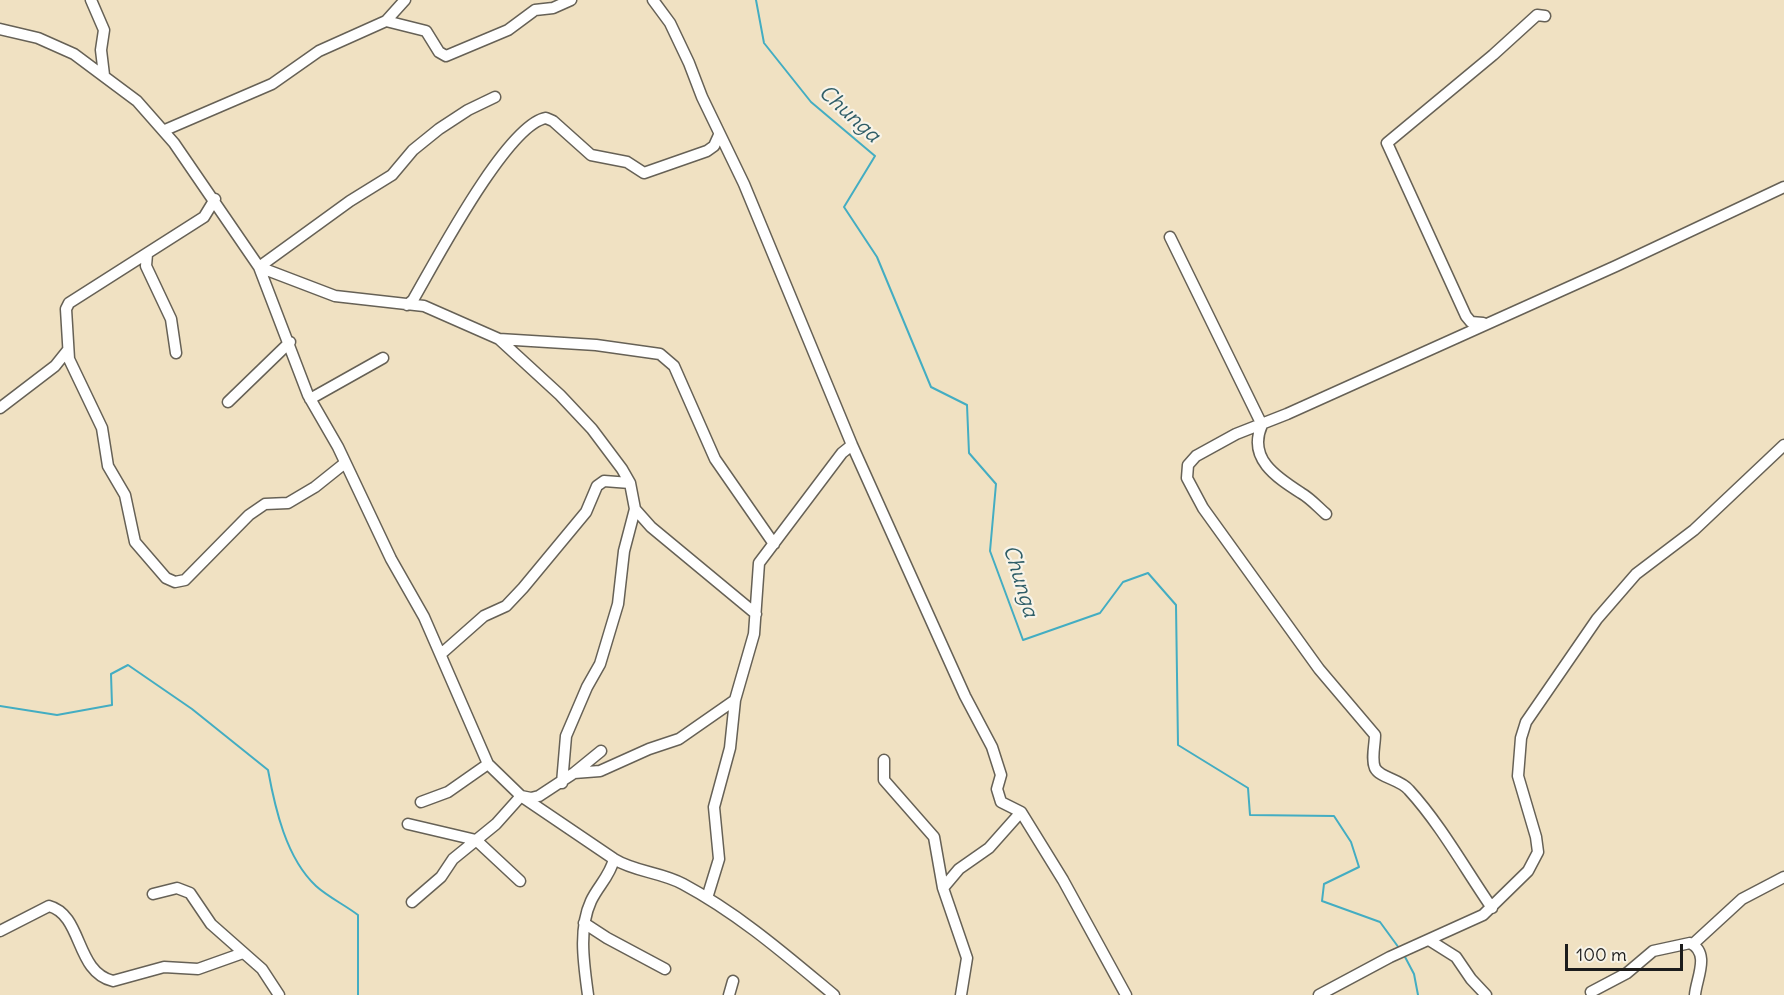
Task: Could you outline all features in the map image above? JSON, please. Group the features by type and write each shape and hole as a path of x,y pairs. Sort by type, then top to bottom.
{"street":[{"path":"91,0 104,30 101,50 104,75"},
{"path":"165,130 272,84 319,51 386,21 405,0"},
{"path":"386,21 426,31 439,52 446,56 508,30 535,10 553,9 571,0"},
{"path":"653,0 670,22 719,135 744,184 852,445 965,696 992,747 1001,775 997,789 1001,802 1021,812 1063,880 1126,995"},
{"path":"1485,323 1474,323 1466,316 1387,143 1493,55 1527,22 1537,15 1545,16"},
{"path":"0,29 57,45 104,75 137,101 165,130 260,267 310,399 345,463 391,560 424,617 488,764 521,796 614,859 629,867 675,880 707,898 775,944 834,995"},
{"path":"260,267 350,201 392,175 413,150 439,129 468,110 495,97"},
{"path":"407,304 413,300 492,168 534,122 546,118 553,121 591,155 627,162 645,173 707,151 714,146 719,135"},
{"path":"1492,908 1415,796 1394,778 1382,776 1375,769 1373,760 1375,735 1318,669 1203,508 1186,477 1188,465 1196,456 1236,434 1262,425 1616,266 1784,186"},
{"path":"214,200 204,217 69,303 66,309 67,351 102,428 108,466 125,495 131,532 135,542 166,578 175,582 184,580 249,515 265,504 288,503 315,487 345,463"},
{"path":"1170,237 1262,425 1256,442 1267,468 1282,483 1303,494 1326,514"},
{"path":"147,254 146,266 171,319 176,353"},
{"path":"260,267 335,296 424,306 499,339 560,395 592,429 630,483 635,509 624,551 618,604 600,664 586,687 566,736 562,783"},
{"path":"499,339 596,345 660,354 668,358 674,366 715,459 774,544"},
{"path":"228,402 290,342"},
{"path":"0,408 19,391 56,366 67,351"},
{"path":"310,399 383,358"},
{"path":"707,898 717,869 714,807 730,748 735,700 750,655 756,614 759,563 842,453 852,445"},
{"path":"1319,995 1402,952 1483,915 1528,871 1538,852 1536,837 1520,787 1517,763 1526,722 1597,619 1636,574 1694,530 1784,445"},
{"path":"441,654 484,616 506,606 523,588 586,512 597,486 604,481 630,483"},
{"path":"635,509 651,527 756,614"},
{"path":"574,773 589,774 600,771 649,749 679,740 735,700"},
{"path":"521,796 531,798 539,796 562,783 601,751"},
{"path":"884,760 884,780 934,837 943,888 967,958 961,995"},
{"path":"421,802 448,792 488,764"},
{"path":"412,902 434,883 453,859 496,824 521,796"},
{"path":"943,888 959,869 989,848 1021,812"},
{"path":"408,824 476,840 520,880"},
{"path":"588,995 583,939 584,923 591,900 609,875 614,859"},
{"path":"1591,992 1627,974 1653,951 1680,944 1693,944 1742,899 1784,877"},
{"path":"153,894 168,889 185,889 211,924 262,969 279,995"},
{"path":"0,931 49,906 57,909 72,925 84,954 101,975 113,981 164,967 198,969 243,953"},
{"path":"584,923 607,939 629,948 665,969"},
{"path":"1429,940 1456,957 1470,979 1486,995"},
{"path":"1693,944 1700,954 1701,965 1695,995"},
{"path":"729,995 733,981"}],"waterway":[{"name":"Chunga","path":"756,0 764,43 811,102 875,156 844,207 877,257 931,387 967,405 969,453 996,484 990,551 1023,640 1100,613 1123,582 1148,573 1176,605 1178,745 1248,788 1250,815 1334,816 1351,842 1359,867 1324,884 1322,901 1380,922 1399,948"},
{"path":"0,706 57,715 112,705 111,674 128,665 192,709 268,770 283,832 297,861 316,886 358,915 358,995"},
{"name":"Chunga","path":"1404,955 1414,974 1418,995"}]}
